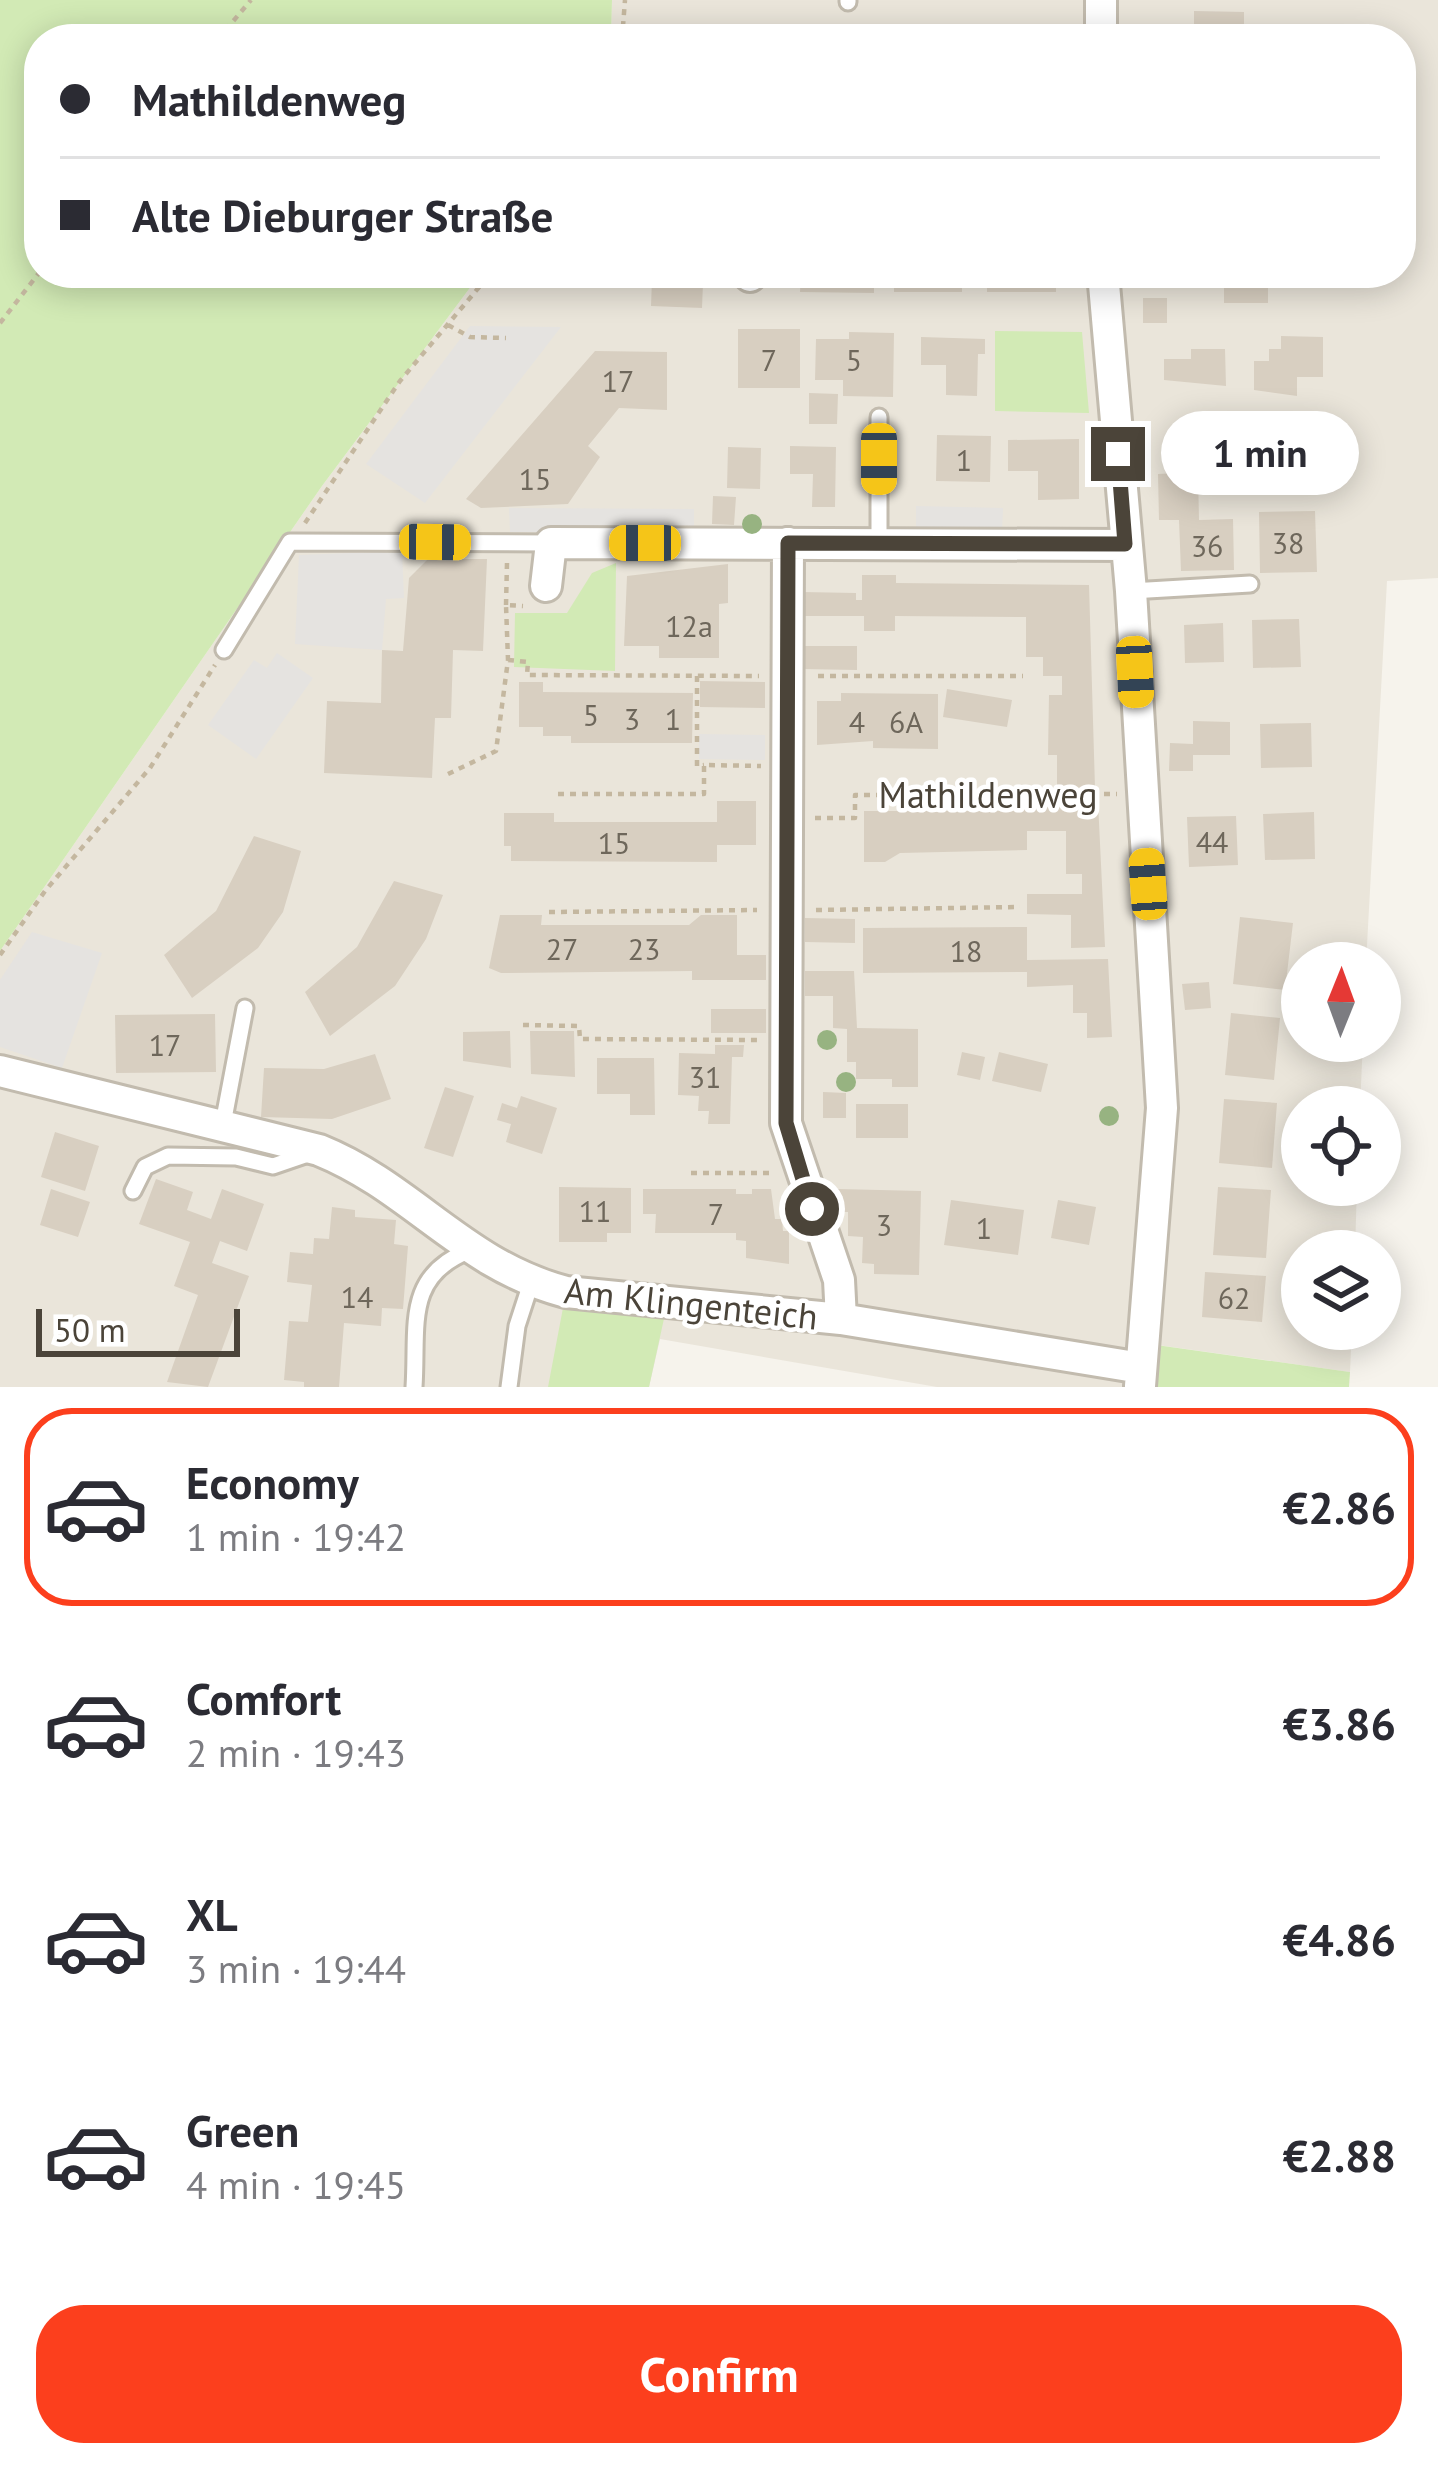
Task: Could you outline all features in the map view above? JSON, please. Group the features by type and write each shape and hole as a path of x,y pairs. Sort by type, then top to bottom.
{"street":[{"path":"1104,288 1131,590 1162,1108 1140,1377"},
{"path":"546,586 551,543 1125,544"},
{"path":"788,543 786,1123 799,1173 839,1280 842,1319"},
{"name":"Am Klingenteich","path":"0,1071 320,1150 364,1168 468,1251 531,1283 667,1305 842,1319 1140,1377"}],"lane":[{"path":"879,417 879,544"},
{"path":"224,650 290,542 551,543"},
{"path":"1131,590 1250,584"},
{"path":"222,1129 245,1008"},
{"path":"133,1191 146,1167 168,1156 236,1157 272,1166 320,1150"},
{"path":"414,1387 421,1289 436,1264 468,1251"},
{"path":"509,1387 518,1326 531,1283"}],"path":[{"path":"231,24 251,0"},
{"path":"0,323 27,288"},
{"path":"290,542 400,381 479,288"},
{"path":"448,325 470,337 506,338"},
{"path":"448,774 496,751 508,660 508,542"},
{"path":"506,605 545,606 546,586"},
{"path":"0,955 45,891 150,767 224,650"},
{"path":"508,660 528,662 527,675 543,675"},
{"path":"697,676 697,766 785,766"},
{"path":"558,794 704,794 704,765"},
{"name":"Mathildenweg","path":"786,818 855,818 855,795 1142,794"},
{"path":"523,1025 579,1026 580,1039 787,1040"},
{"path":"691,1173 799,1173"}],"shaded area":[{"path":"612,0 1438,0 1438,578 1387,581 1367,942 1281,942 1281,1062 1362,1062 1361,1086 1281,1086 1281,1206 1356,1206 1356,1230 1281,1230 1281,1350 1351,1350 1350,1372 1143,1343 1139,1387 937,1387 660,1339 649,1387 0,1387 0,951 322,486 470,288 1416,288 1416,24 611,24"},
{"path":"470,326 561,327 425,503 366,464"},
{"path":"916,506 1003,508 1002,533 916,532"},
{"path":"509,508 694,509 694,533 510,532"},
{"path":"402,551 404,598 386,599 382,650 295,644 299,555"},
{"path":"277,653 313,678 256,759 208,725 254,660 267,668"},
{"path":"699,734 765,735 765,760 699,759"},
{"path":"32,932 102,953 62,1068 0,1047 0,980"}],"green space":[{"path":"0,0 612,0 611,24 24,24 24,288 470,288 322,486 0,951"},
{"path":"995,331 1082,332 1089,413 995,411"},
{"path":"616,563 615,671 514,667 515,613 567,613 592,573"},
{"path":"566,1292 667,1305 649,1387 548,1387"},
{"path":"1142,1343 1350,1372 1349,1387 1139,1387"}],"building":[{"path":"1194,11 1244,12 1244,24 1194,24"},
{"path":"652,288 703,288 702,308 651,306"},
{"path":"800,288 874,288 874,293 800,292"},
{"path":"894,288 962,288 962,292 894,292"},
{"path":"987,288 1056,288 1056,292 987,292"},
{"path":"1224,288 1268,288 1268,303 1224,303"},
{"path":"1143,298 1167,298 1167,323 1143,323"},
{"path":"738,329 800,329 800,388 738,388"},
{"path":"849,332 894,333 893,397 843,396 843,380 815,380 816,339 849,339"},
{"path":"1281,336 1323,337 1323,377 1297,377 1297,396 1254,390 1254,361 1269,361 1269,349 1281,349"},
{"path":"921,337 985,339 985,354 978,354 977,396 946,395 946,365 921,365"},
{"path":"1191,349 1225,349 1226,386 1164,380 1164,359 1191,359"},
{"path":"595,351 667,352 667,410 619,408 588,446 600,457 568,504 481,508 466,499"},
{"path":"809,393 838,394 837,424 809,424"},
{"path":"1229,430 1279,430 1279,479 1259,479 1259,470 1229,470"},
{"path":"937,435 991,436 990,482 936,481"},
{"path":"1079,439 1079,499 1038,500 1038,471 1008,471 1008,440"},
{"path":"790,446 836,447 835,507 812,507 813,474 790,474"},
{"path":"728,447 761,448 760,489 727,488"},
{"path":"1198,472 1199,520 1233,519 1234,570 1181,571 1179,520 1159,520 1158,474"},
{"path":"713,496 736,497 734,525 712,524"},
{"path":"1315,511 1317,572 1260,573 1259,512"},
{"path":"428,559 487,559 483,651 453,650 451,718 435,718 432,778 324,773 327,701 381,703 382,650 403,651 409,578"},
{"path":"728,564 728,603 719,604 719,658 659,658 659,646 624,646 627,576"},
{"path":"862,575 896,575 896,583 1089,585 1095,788 1057,787 1057,755 1048,755 1049,695 1062,695 1062,676 1043,676 1043,657 1026,657 1026,617 895,616 895,631 864,631 864,616 801,616 802,592 856,593 856,600 862,600"},
{"path":"1299,619 1301,667 1253,668 1252,620"},
{"path":"1223,623 1224,662 1185,663 1184,625"},
{"path":"802,646 857,646 857,670 802,669"},
{"path":"700,681 765,682 765,708 700,707"},
{"path":"519,682 543,682 543,692 693,693 692,743 571,743 571,736 543,736 543,727 519,727"},
{"path":"947,689 1012,700 1007,727 943,717"},
{"path":"841,693 938,694 938,749 873,748 873,741 817,745 817,701 841,701"},
{"path":"1193,721 1230,722 1230,755 1193,755 1193,771 1169,771 1170,743 1193,744"},
{"path":"1311,723 1312,767 1261,768 1260,724"},
{"path":"717,801 756,801 756,845 717,845 717,862 511,861 511,846 504,846 504,813 554,813 554,822 717,822"},
{"path":"1098,802 1105,947 1071,948 1071,915 1027,914 1027,894 1082,894 1082,874 1066,874 1066,831 1027,831 1027,850 900,853 885,862 864,862 864,811 1002,811 1002,806"},
{"path":"1314,812 1315,859 1265,860 1263,814"},
{"path":"1236,816 1238,865 1189,867 1187,817"},
{"path":"254,836 301,851 283,912 258,948 192,998 164,955 216,911"},
{"path":"394,881 443,895 426,939 395,986 330,1036 305,992 357,947"},
{"path":"500,915 542,915 541,925 689,925 701,915 737,915 737,955 766,955 766,980 692,980 692,971 501,973 489,968"},
{"path":"1240,917 1293,923 1291,942 1281,942 1281,990 1233,984"},
{"path":"805,918 855,919 855,943 805,942"},
{"path":"1027,927 1027,960 1108,959 1112,1037 1087,1038 1087,1013 1073,1013 1073,985 1027,987 1027,972 863,973 863,928"},
{"path":"805,971 854,971 857,1028 918,1029 918,1087 892,1087 892,1079 856,1079 856,1062 847,1062 847,1029 833,1028 833,996 805,996"},
{"path":"1209,982 1211,1008 1185,1010 1182,984"},
{"path":"711,1009 766,1009 766,1033 711,1033"},
{"path":"1231,1013 1280,1018 1274,1080 1225,1075"},
{"path":"215,1014 216,1072 116,1073 115,1015"},
{"path":"510,1031 511,1068 463,1061 463,1032"},
{"path":"530,1031 574,1031 575,1077 531,1074"},
{"path":"715,1045 744,1045 743,1057 732,1057 730,1124 708,1124 709,1111 698,1111 699,1096 678,1095 679,1053 715,1054"},
{"path":"962,1052 985,1057 980,1080 957,1075"},
{"path":"999,1052 1048,1064 1041,1092 992,1081"},
{"path":"375,1054 391,1099 332,1119 261,1117 264,1068 324,1069"},
{"path":"597,1058 654,1058 655,1115 630,1115 630,1094 597,1094"},
{"path":"445,1087 474,1096 453,1157 424,1148"},
{"path":"823,1092 846,1093 846,1118 823,1118"},
{"path":"521,1096 557,1108 542,1154 506,1142 511,1124 497,1120 502,1103 517,1108"},
{"path":"1224,1099 1277,1103 1272,1168 1219,1163"},
{"path":"856,1104 908,1104 908,1138 856,1138"},
{"path":"55,1132 99,1146 85,1191 41,1177"},
{"path":"156,1179 193,1192 187,1210 211,1219 222,1189 264,1204 247,1251 220,1241 212,1263 249,1276 208,1387 167,1382 198,1295 174,1286 190,1242 139,1224"},
{"path":"559,1187 631,1188 631,1233 607,1233 607,1242 559,1242"},
{"path":"1218,1187 1271,1190 1266,1258 1213,1255"},
{"path":"51,1189 90,1202 78,1237 40,1225"},
{"path":"643,1189 736,1189 736,1194 752,1194 752,1189 771,1189 775,1219 782,1219 783,1231 789,1231 789,1264 746,1258 746,1241 736,1240 736,1233 655,1233 656,1214 643,1214"},
{"path":"838,1189 921,1191 919,1275 874,1274 874,1264 862,1263 863,1237 848,1236 848,1212 837,1212"},
{"path":"951,1200 1024,1210 1018,1255 944,1245"},
{"path":"1058,1200 1096,1207 1089,1245 1051,1238"},
{"path":"332,1207 355,1210 355,1217 396,1220 394,1244 408,1246 403,1309 382,1308 381,1326 344,1323 339,1387 304,1387 304,1382 284,1380 289,1321 308,1322 312,1285 287,1282 290,1252 313,1254 314,1238 329,1239"},
{"path":"1205,1272 1266,1276 1262,1322 1202,1317"}],"route":[{"path":"812,1209 786,1123 788,543 1125,544 1118,454"}]}
